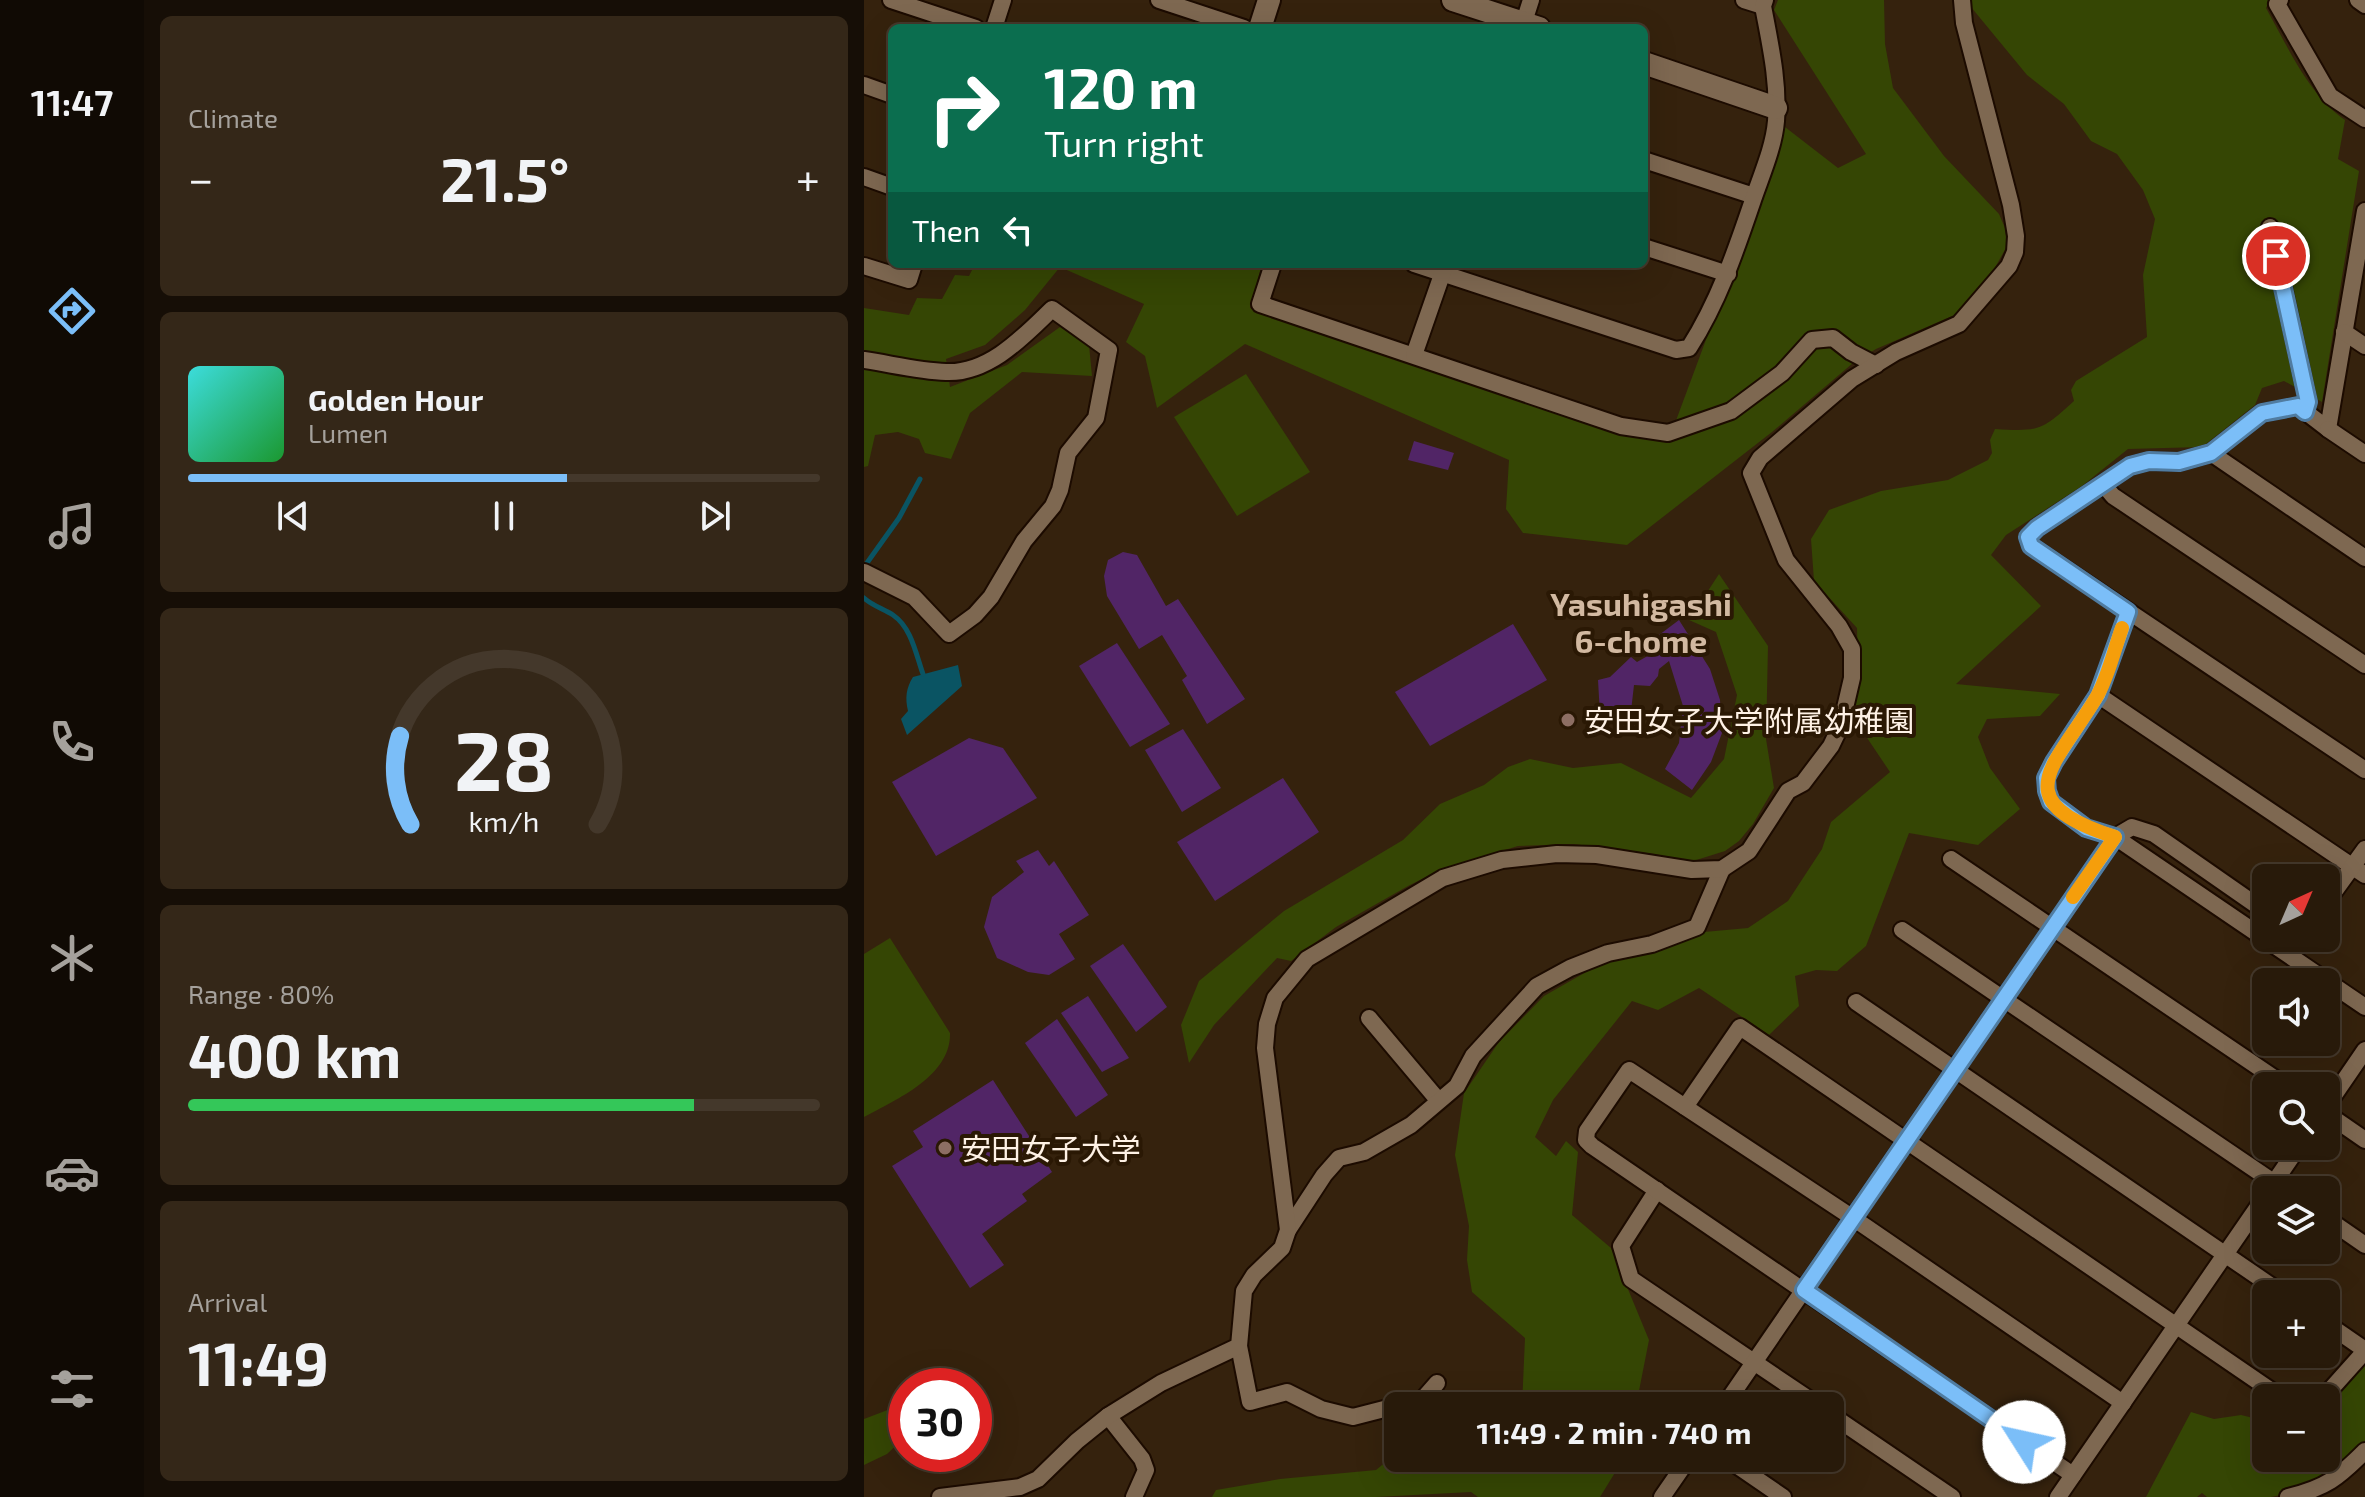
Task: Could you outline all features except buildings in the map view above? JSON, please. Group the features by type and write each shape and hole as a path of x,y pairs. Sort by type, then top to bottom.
{"street":[{"path":"891,0 964,24"},
{"path":"995,24 1003,0"},
{"path":"1159,0 1232,24"},
{"path":"1261,24 1269,0"},
{"path":"1453,0 1522,24"},
{"path":"1528,24 1531,0"},
{"path":"1414,355 1444,268 1676,350 1689,348 1709,316 1728,274 1776,123 1776,76 1764,3 1744,0"},
{"path":"1288,1230 1265,1048 1267,1024 1275,998 1307,959 1443,878 1502,860 1557,854 1597,855 1692,870 1722,869 1749,851 1788,791 1803,783 1831,746 1841,725 1854,663 1852,649 1839,626 1786,560 1751,473 1760,458 1777,442 1852,379 1896,352 1959,324 2009,266 2015,252 2016,236 2011,205 1964,23 1962,0"},
{"path":"2280,0 2277,4 2330,96 2365,119"},
{"path":"2358,0 2365,5"},
{"path":"1648,64 1776,108"},
{"path":"864,85 888,94"},
{"path":"1648,161 1754,196"},
{"path":"864,177 888,186"},
{"path":"2328,429 2362,245 2365,211"},
{"path":"2270,227 2308,402 2305,412"},
{"path":"1648,248 1728,274"},
{"path":"864,266 909,280 913,268"},
{"path":"1272,268 1260,304 1621,426 1668,433 1731,411 1782,373 1812,340 1833,338 1876,365"},
{"path":"864,360 948,373 974,367 1013,346 1052,309 1109,350 1096,418 1068,453 1053,506 1024,541 991,597 975,615 949,634 914,597 864,572"},
{"path":"2344,332 2365,346"},
{"path":"2365,454 2298,406 2262,413 2211,453 2179,462 2149,461 2130,466 2028,537 2031,546 2365,770"},
{"path":"2211,453 2365,558"},
{"path":"2103,484 2113,496 2365,665"},
{"path":"2128,612 2098,695 2046,778 2051,802 2086,828 2115,837 2365,1007"},
{"path":"2098,695 2359,871"},
{"path":"1734,1392 2115,837 2132,827 2154,834 2252,902"},
{"path":"2340,889 2359,871 2365,849"},
{"path":"1951,859 2265,1072"},
{"path":"1437,1383 1423,1399 1353,1417 1321,1409 1287,1392 1250,1402 1239,1346 1244,1291 1254,1275 1282,1248 1288,1230 1324,1175 1339,1158 1364,1152 1411,1125 1457,1086 1473,1056 1537,986 1570,968 1608,953 1652,944 1697,927 1722,869"},
{"path":"1902,930 2004,997 2256,1176"},
{"path":"1856,1002 2263,1280"},
{"path":"1369,1018 1438,1100"},
{"path":"1685,1107 1740,1027 2262,1384"},
{"path":"2340,1087 2365,1050"},
{"path":"2073,1475 1592,1146 1586,1140 1587,1131 1629,1070 1853,1218 2123,1403"},
{"path":"2340,1123 2365,1140"},
{"path":"1657,1190 1621,1246 1631,1279 1798,1392"},
{"path":"2058,1497 2252,1218"},
{"path":"2340,1228 2365,1245"},
{"path":"2335,1384 2365,1350 2340,1333"},
{"path":"940,1497 1020,1487 1038,1479 1108,1416 1161,1383 1239,1346"},
{"path":"1108,1416 1142,1459 1146,1470 1134,1497"},
{"path":"1844,1424 1952,1497"},
{"path":"2288,1497 2318,1490 2342,1474 2365,1451"},
{"path":"1662,1497 1679,1472"},
{"path":"1746,1472 1783,1497"}],"green space":[{"path":"1778,0 1884,0 1885,44 1893,88 1944,156 1999,214 2005,228 2007,246 1987,282 1957,314 1876,349 1853,363 1772,432 1627,545 1523,533 1506,509 1509,460 1245,344 1157,408 1145,356 1126,342 1144,304 1062,268 1261,268 1250,308 1668,442 1785,127 1838,168 1866,154 1774,10"},
{"path":"1972,0 2270,0 2266,8 2300,69 2320,97 2345,120 2338,159 2359,171 2322,402 2284,381 2262,388 2255,405 2202,447 2128,449 2082,486 2006,535 1991,555 2041,606 1956,684 2060,694 2040,716 1987,719 1978,737 1990,768 2020,809 1978,845 1909,833 1866,946 1837,971 1816,970 1795,976 1799,1006 1769,1035 1699,988 1658,1010 1632,1001 1553,1100 1535,1137 1556,1156 1566,1141 1578,1152 1572,1215 1611,1248 1649,1340 1639,1392 1523,1392 1525,1338 1472,1292 1467,1260 1469,1226 1455,1155 1464,1093 1499,1042 1544,996 1609,959 1704,932 1748,928 1788,901 1822,849 1831,822 1890,772 1851,714 1858,672 1857,628 1814,581 1811,539 1829,510 1881,491 1948,480 1988,460 1992,453 1990,440 1995,429 2031,429 2047,423 2074,401 2071,390 2076,381 2147,337 2143,275 2155,219 2143,190 2117,154 2091,141 2064,104 2027,75 1971,7"},
{"path":"973,268 1059,268 1025,310 985,345 946,359 950,387 1007,365 1060,327 1089,345 1092,376 1022,372 970,413 951,459 925,453 919,439 898,432 875,435 868,466 864,467 864,308 909,315 917,298 942,299 955,275 969,276"},
{"path":"1246,374 1310,472 1237,516 1174,417"},
{"path":"1719,574 1768,646 1766,739 1774,788 1739,841 1725,851 1690,862 1655,854 1573,844 1518,846 1442,869 1336,927 1291,961 1277,958 1214,1025 1189,1063 1181,1025 1199,981 1284,911 1403,840 1440,804 1484,785 1508,767 1530,759 1573,768 1621,763 1691,798 1724,759 1737,695 1716,632 1689,620"},
{"path":"890,938 950,1033 948,1048 942,1062 920,1084 864,1117 864,954"},
{"path":"2365,1354 2365,1445 2340,1467 2340,1387"},
{"path":"888,1410 888,1453 864,1465 864,1419"},
{"path":"2191,1412 2214,1419 2241,1415 2252,1418 2252,1472 2332,1472 2298,1490 2271,1497 2207,1497 2202,1493 2197,1497 2146,1497"},
{"path":"1384,1463 1384,1472 1615,1472 1600,1497 1478,1497 1471,1492 1376,1497 1212,1497 1216,1490 1280,1479 1376,1470"}],"water":[{"path":"958,665 962,686 907,735 901,719 908,711 907,693 913,677"}],"waterway":[{"path":"864,567 899,518 920,479"},
{"path":"864,598 893,615 905,627 923,674"}],"slow traffic":[{"path":"2073,897 2115,837 2086,828 2051,802 2046,778 2098,695 2122,628"}],"place":[{"name":"安田女子大学附属幼稚園","path":"1568,720"},
{"name":"安田女子大学","path":"945,1148"}],"district":[{"name":"Yasuhigashi 6-chome","path":"1641,622"}],"route":[{"path":"2024,1442 1804,1290 2115,837 2086,828 2051,802 2046,778 2098,695 2128,612 2031,546 2028,537 2130,466 2149,461 2179,462 2211,453 2262,413 2298,406 2305,412 2308,402 2276,256"}]}
